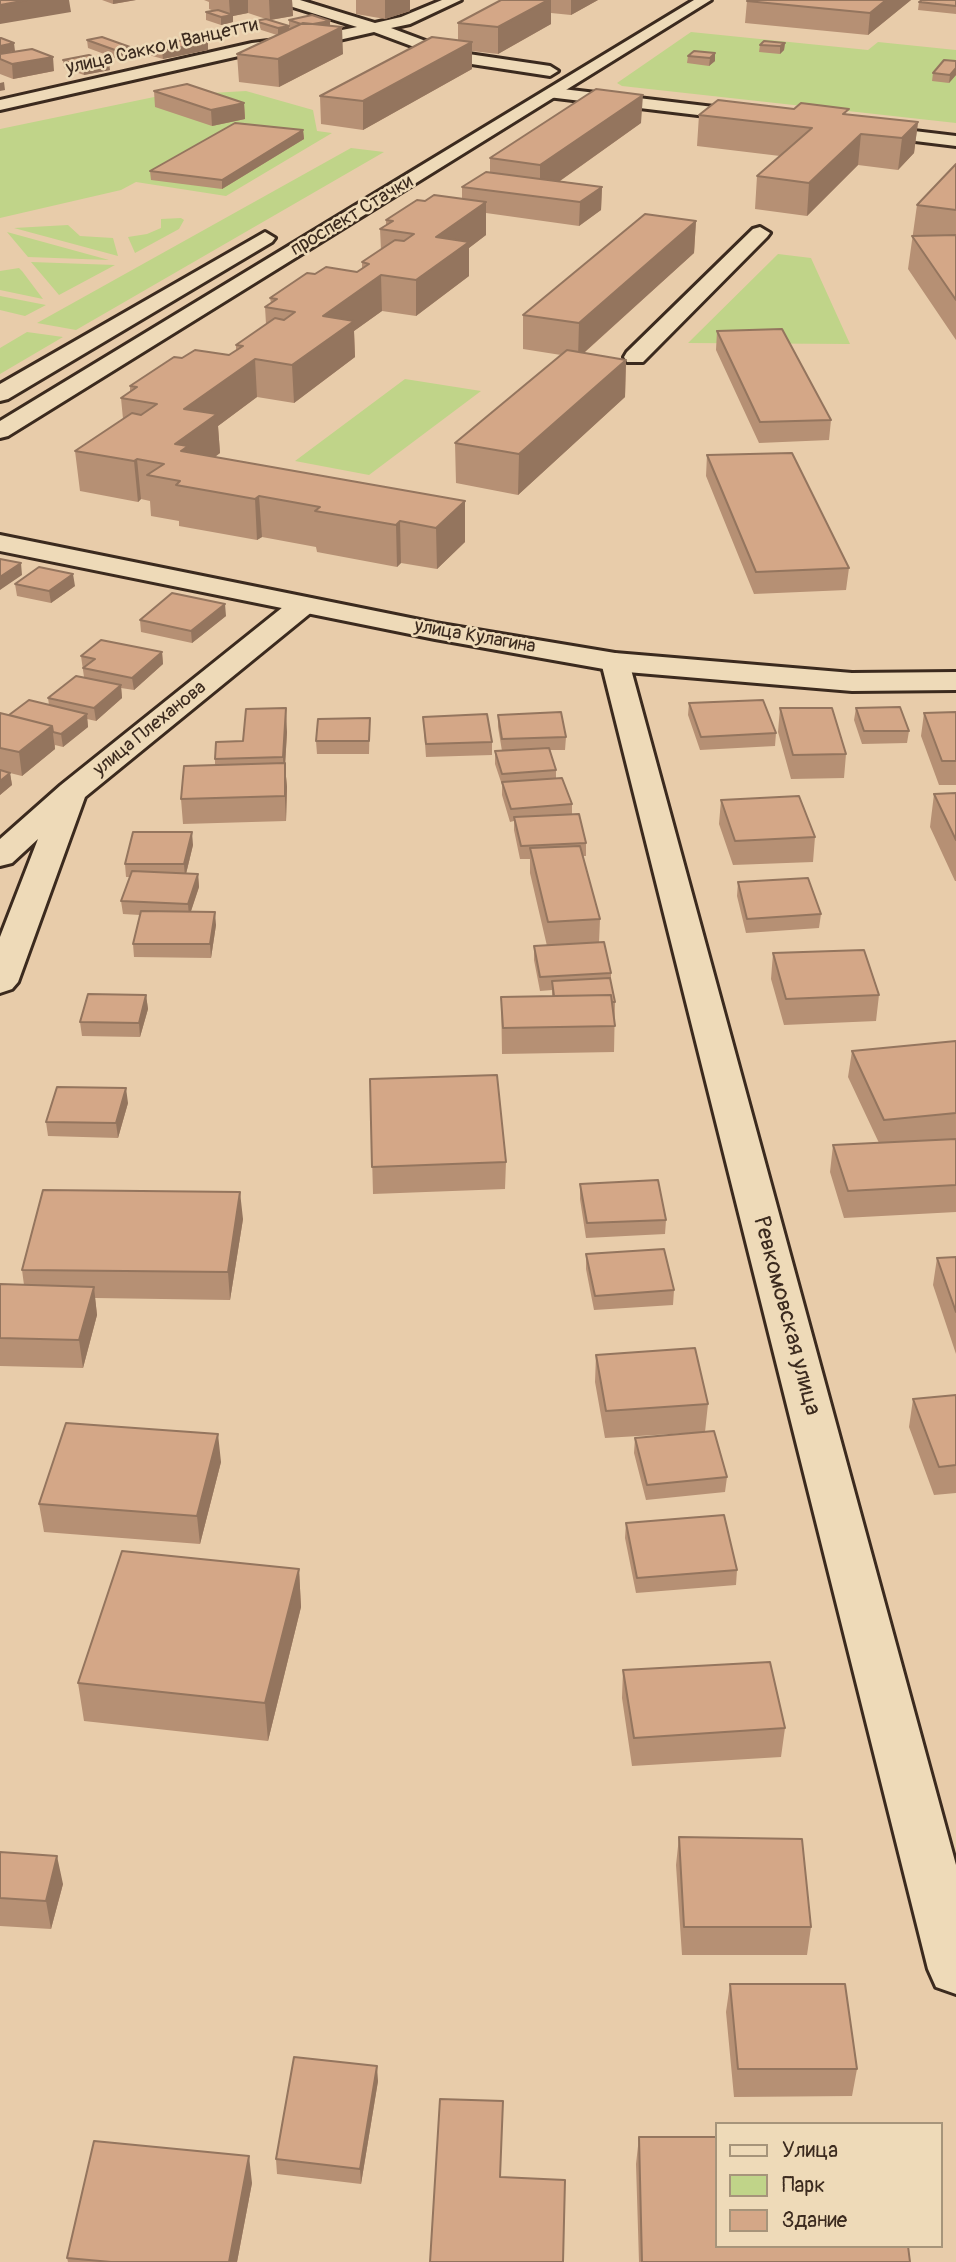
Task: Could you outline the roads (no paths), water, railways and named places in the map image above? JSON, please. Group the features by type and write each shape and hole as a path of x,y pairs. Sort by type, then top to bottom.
{"street":[{"path":"285,0 376,28 459,58 555,67 526,85"},
{"name":"улица Сакко и Ванцетти","path":"0,105 252,47 317,40 376,28 418,17 454,0"},
{"name":"проспект Стачки","path":"0,430 704,0"},
{"path":"554,93 775,120"},
{"path":"852,129 956,141"},
{"name":"проспект Стачки","path":"0,394 277,231"},
{"path":"635,357 760,233"},
{"name":"улица Кулагина","path":"0,543 303,605 615,662 852,682 956,681"},
{"name":"улица Плеханова","path":"0,856 72,792 303,605"},
{"name":"Ревкомовская улица","path":"615,662 956,1969"},
{"path":"0,982 72,792"}]}
